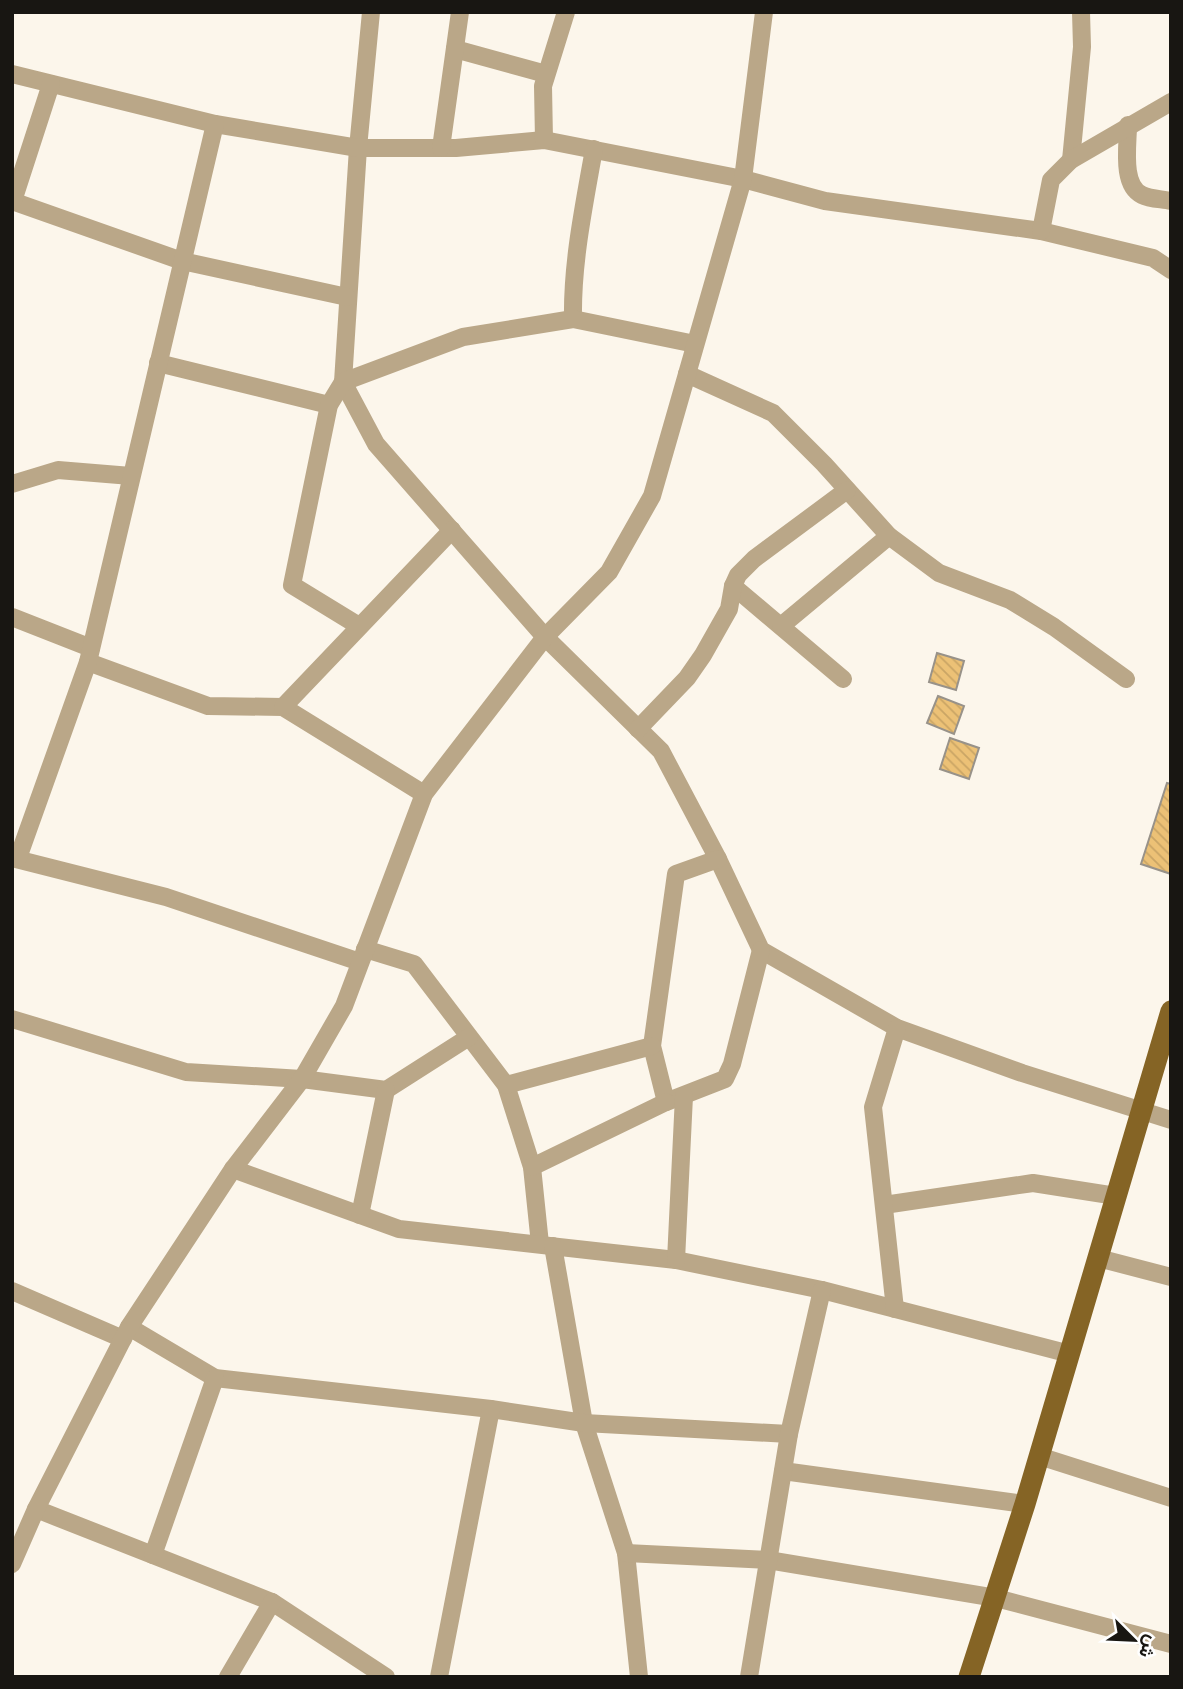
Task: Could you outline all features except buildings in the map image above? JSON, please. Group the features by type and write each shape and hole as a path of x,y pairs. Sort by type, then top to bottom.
{"main road":[{"path":"969,1677 1025,1504 1171,1011"}],"street":[{"path":"359,626 292,585 329,405 343,382 358,148 371,12"},
{"path":"441,148 460,12"},
{"path":"544,140 543,86 566,12"},
{"path":"12,1564 36,1509 126,1333 233,1169 302,1079 344,1006 424,794 545,637 610,572 652,496 743,179 764,12"},
{"path":"1071,160 1082,47 1080,12"},
{"path":"454,49 546,74"},
{"path":"12,74 215,124 358,148 441,148 544,140 743,179 825,201 1041,232 1153,258 1171,270"},
{"path":"51,85 12,201 183,261 347,297"},
{"path":"1041,232 1051,180 1071,160 1171,102"},
{"path":"215,124 89,655 15,858 166,897 363,955 414,964 506,1086 532,1167 584,1423 626,1553 639,1677"},
{"path":"1128,125 1128,173 1133,187 1142,195 1171,201"},
{"path":"573,319 579,238 594,149"},
{"path":"343,382 463,337 573,319 695,344"},
{"path":"158,363 329,405"},
{"path":"687,374 773,413 890,536 939,573 1010,600 1054,627 1126,679"},
{"path":"343,382 376,444 545,637 661,751 718,859 761,950 897,1028 1022,1073 1171,1120"},
{"path":"12,484 58,470 131,476"},
{"path":"638,729 687,678 703,655 729,608 738,575 754,559 847,489"},
{"path":"283,707 452,530"},
{"path":"781,626 890,536"},
{"path":"733,586 843,679"},
{"path":"12,617 89,655 208,706 283,707 424,794"},
{"path":"666,1102 652,1046 676,874 718,859"},
{"path":"532,1167 666,1102 724,1079 733,1064 761,950"},
{"path":"12,1019 186,1072 302,1079 386,1090 469,1037"},
{"path":"895,1309 873,1107 897,1028"},
{"path":"506,1086 652,1046"},
{"path":"360,1215 386,1090"},
{"path":"676,1260 684,1096"},
{"path":"233,1169 399,1229 676,1260 822,1290 1070,1354"},
{"path":"884,1205 1032,1183 1116,1196"},
{"path":"1098,1258 1171,1277"},
{"path":"749,1677 789,1434 822,1290"},
{"path":"12,1291 126,1333 215,1378 491,1409 584,1423 789,1434"},
{"path":"153,1555 215,1378"},
{"path":"439,1677 491,1409"},
{"path":"1039,1456 1171,1498"},
{"path":"783,1471 1025,1504"},
{"path":"36,1509 272,1602 386,1677"},
{"path":"626,1553 768,1560 996,1598 1171,1644"},
{"path":"228,1677 272,1602"}]}
